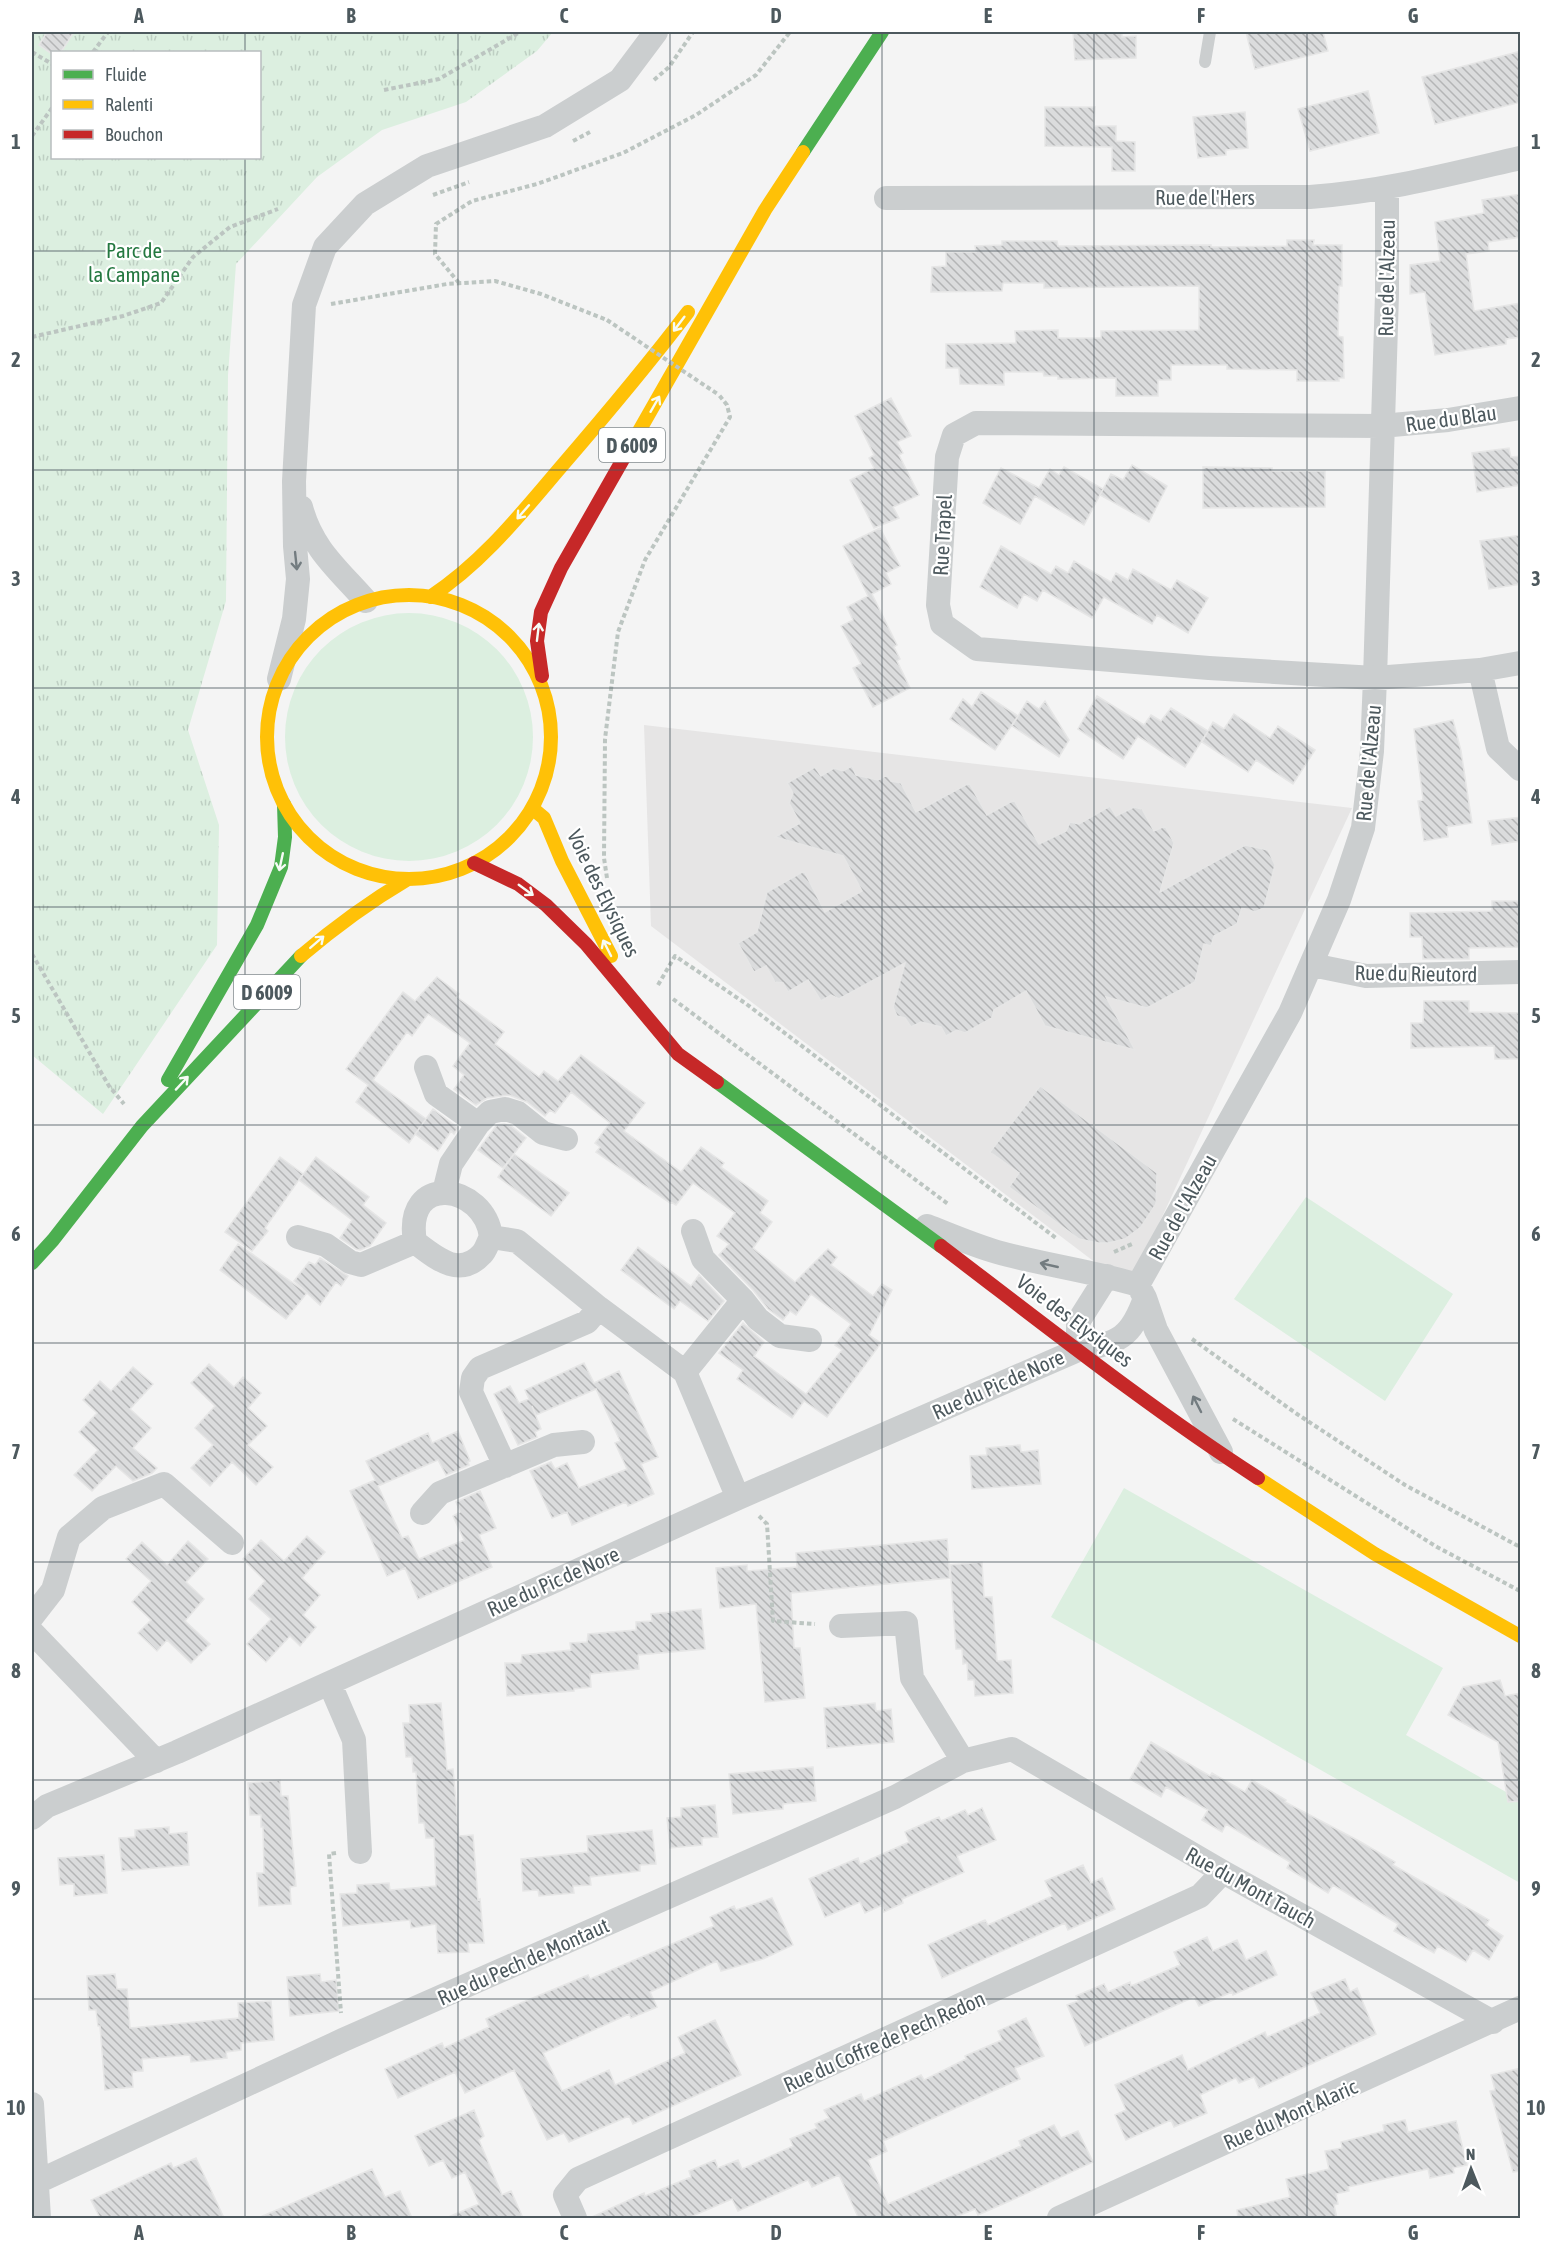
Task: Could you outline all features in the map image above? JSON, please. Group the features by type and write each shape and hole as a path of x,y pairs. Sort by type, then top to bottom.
{"main road":[{"name":"D 6009","path":"430,597 462,576 500,538 643,370 765,210 882,32"},
{"name":"D 6009","path":"544,690 537,641 541,612 556,579 765,210"},
{"path":"394,595 430,597 446,599 481,614 497,625 527,657 544,690 550,714 551,749 545,780 532,808 507,839 492,853 474,863 443,874 408,879 375,874 350,866 309,838 294,820 272,775 267,745 272,699 279,679 295,651 319,627 353,606 366,601 394,595"},
{"name":"D 6009","path":"142,1126 256,925 280,867 285,837 285,804"},
{"name":"Voie des Elysiques","path":"532,808 544,818 562,861 634,1000"},
{"name":"Voie des Elysiques","path":"474,863 523,887 562,919 634,1000 652,1025 678,1054 904,1218 1078,1350 1224,1456 1375,1554 1521,1636"},
{"name":"D 6009","path":"32,1263 54,1240 142,1126 298,959 338,924 408,879"}],"street":[{"path":"279,679 294,619 298,579 294,482 304,305 326,247 365,204 427,166 545,126 620,80 656,32"},
{"name":"Rue de l'Hers","path":"886,198 1310,197 1387,188 1521,158"},
{"name":"Rue de l'Alzeau","path":"1078,1350 1107,1345 1130,1331 1138,1317 1142,1291 1312,965 1339,900 1363,828 1372,751 1375,678 1387,188"},
{"name":"Rue du Blau","path":"1381,426 1448,420 1521,408"},
{"name":"Rue Trapel","path":"1381,426 976,423 954,435 947,457 938,605 942,624 977,649 1209,668 1375,678 1480,670 1521,663"},
{"path":"294,482 306,526 318,547 366,601"},
{"path":"1480,670 1498,748 1521,769"},
{"name":"Rue du Rieutord","path":"1312,965 1366,976 1521,972"},
{"path":"426,1067 436,1094 478,1124"},
{"path":"444,1192 451,1164 478,1124 490,1112 506,1109 518,1113 543,1132 566,1139"},
{"path":"444,1192 458,1194 481,1211 490,1224 491,1237 482,1254 468,1264 448,1265 415,1242 413,1228 415,1212 426,1198 444,1192"},
{"name":"Rue de l'Alzeau","path":"904,1218 995,1252 1107,1276 1142,1291"},
{"path":"693,1231 703,1259 758,1319 780,1336 810,1340"},
{"path":"298,1237 326,1245 350,1262 362,1265 415,1242"},
{"path":"491,1237 517,1241 599,1308 686,1372 738,1498"},
{"path":"1078,1350 1078,1322 1107,1276"},
{"path":"1142,1291 1156,1330 1224,1456"},
{"path":"686,1372 743,1300"},
{"path":"505,1466 471,1392 473,1378 480,1368 587,1322 599,1308"},
{"name":"Rue du Pic de Nore","path":"32,1818 47,1806 156,1761 738,1498 1078,1350"},
{"path":"422,1513 441,1493 554,1445 583,1442"},
{"path":"32,1617 53,1590 69,1537 103,1508 164,1484 232,1544"},
{"path":"841,1626 906,1623 912,1678 963,1761"},
{"path":"32,1632 156,1761"},
{"path":"330,1684 354,1740 360,1852"},
{"name":"Rue du Pech de Montaut","path":"37,2182 343,2040 895,1797 963,1761 1012,1749"},
{"name":"Rue du Mont Tauch","path":"1012,1749 1223,1872 1493,2022"},
{"name":"Rue du Coffre de Pech Redon","path":"575,2218 565,2195 578,2180 1200,1896 1223,1872"},
{"name":"Rue du Mont Alaric","path":"1059,2218 1521,2008"},
{"path":"32,2104 39,2218"}],"lane":[{"path":"1205,62 1210,32"}],"path":[{"path":"94,51 108,32"},
{"path":"384,90 439,80 520,32"},
{"path":"459,283 435,254 436,224 472,201 537,184 623,153 696,115 756,75 790,32"},
{"path":"32,52 51,63"},
{"path":"32,136 51,109"},
{"path":"32,336 123,316 161,303 194,257 230,227 279,209"},
{"path":"335,304 459,283 495,281 541,294 607,320 719,395 727,405 730,417 645,560 618,632 605,739 604,858 607,880"},
{"path":"32,954 109,1086 142,1126"},
{"path":"738,1498 767,1524 773,1621 841,1626"},
{"path":"343,2040 329,1854 360,1852"}],"shaded area":[{"path":"644,725 1352,808 1129,1288 651,926"}],"green space":[{"name":"Parc de la Campane","path":"32,32 553,32 537,51 466,102 382,130 317,177 236,264 228,375 226,601 188,730 219,825 217,945 103,1114 32,1055"},
{"path":"397,613 421,613 445,618 468,627 497,649 519,678 524,689 531,713 533,737 531,761 524,785 519,796 497,825 468,847 457,852 421,861 397,861 373,856 350,847 330,833 313,816 299,796 290,773 285,749 285,725 290,701 299,678 313,658 330,641 350,627 373,618"},
{"path":"1306,1197 1453,1294 1385,1401 1234,1299"},
{"path":"1124,1488 1443,1668 1406,1735 1520,1800 1520,1883 1051,1617"}],"building":[{"path":"47,32 74,32 62,51 51,51 51,53 39,45"},
{"path":"1073,32 1122,32 1122,37 1136,36 1136,58 1075,60"},
{"path":"1246,32 1323,32 1328,51 1255,69"},
{"path":"1521,51 1521,102 1435,124 1422,77"},
{"path":"1368,91 1379,133 1310,151 1298,109"},
{"path":"1045,107 1095,107 1094,126 1116,126 1116,141 1135,142 1135,171 1112,171 1112,147 1045,146"},
{"path":"1245,112 1248,148 1226,150 1226,155 1198,158 1193,117"},
{"path":"1521,194 1521,237 1488,242 1489,251 1466,254 1474,311 1521,303 1521,337 1506,339 1506,344 1435,355 1425,292 1410,294 1410,265 1440,261 1435,222 1484,213 1482,200"},
{"path":"1287,240 1314,240 1313,245 1342,245 1342,286 1339,286 1338,336 1343,337 1344,378 1339,378 1339,381 1297,381 1297,370 1227,369 1227,365 1171,365 1171,380 1158,380 1158,396 1116,396 1116,378 1058,379 1058,376 1044,376 1043,372 1004,372 1004,385 960,384 959,368 946,368 946,344 1016,343 1015,331 1058,330 1058,338 1101,338 1101,331 1199,330 1199,286 1044,288 1044,283 1003,283 1002,291 931,292 932,267 946,266 946,252 976,252 975,246 1002,245 1002,241 1057,241 1058,246 1211,245 1211,247 1287,246"},
{"path":"891,398 911,436 897,442 903,453 899,455 919,495 893,507 899,518 874,528 850,480 874,468 869,458 874,455 855,416"},
{"path":"1509,448 1511,457 1521,456 1521,485 1477,492 1472,453"},
{"path":"1132,465 1167,486 1149,522 1100,495 1111,474 1123,480"},
{"path":"1064,467 1103,489 1084,525 1035,496 1020,524 983,503 1001,468 1039,488 1050,469 1059,475"},
{"path":"1203,467 1325,471 1325,507 1203,508"},
{"path":"880,528 900,566 886,573 891,584 872,594 897,645 894,647 900,659 897,661 910,688 873,707 853,668 861,664 841,626 853,620 847,607 868,596 843,546"},
{"path":"1521,535 1521,584 1489,589 1480,541"},
{"path":"1001,546 1051,574 1056,566 1068,573 1074,561 1111,582 1116,573 1128,580 1133,569 1171,590 1177,580 1208,598 1188,633 1157,615 1152,624 1104,597 1092,618 1043,590 1037,601 1024,594 1017,608 980,587"},
{"path":"981,692 1018,716 995,750 950,719 963,699 972,707"},
{"path":"1097,696 1144,725 1151,715 1161,721 1171,708 1208,731 1185,767 1138,736 1123,759 1078,729"},
{"path":"1027,701 1039,709 1045,701 1069,740 1059,757 1012,726"},
{"path":"1234,714 1270,738 1278,726 1315,750 1293,784 1256,760 1248,772 1202,742 1213,722 1224,729"},
{"path":"1453,720 1461,751 1472,823 1447,827 1448,837 1424,841 1418,801 1423,800 1414,729"},
{"path":"852,766 856,775 878,780 887,775 891,781 901,783 916,812 969,783 987,815 1014,800 1039,844 1066,831 1070,822 1079,824 1110,806 1116,816 1134,807 1142,809 1154,831 1165,826 1174,843 1160,892 1245,845 1268,850 1275,865 1264,908 1255,912 1242,908 1237,924 1214,936 1211,946 1204,944 1195,982 1147,1008 1106,997 1135,1050 1045,1026 1026,991 994,1010 992,1018 965,1033 957,1030 946,1036 941,1027 921,1022 911,1027 905,1018 897,1016 893,1007 905,963 839,999 831,995 821,1001 808,980 788,992 783,983 775,982 766,966 754,972 738,943 757,932 767,892 804,871 825,912 862,891 843,856 775,837 800,823 789,803 793,793 787,783 815,767 821,776 834,768 843,771"},
{"path":"1521,817 1521,841 1492,845 1488,821"},
{"path":"1492,901 1521,901 1521,947 1469,948 1469,959 1423,959 1422,937 1410,937 1410,913 1492,911"},
{"path":"437,977 459,994 457,997 504,1032 495,1044 539,1077 544,1071 558,1081 581,1055 645,1103 624,1131 681,1172 701,1147 724,1163 721,1167 768,1201 760,1213 772,1222 753,1248 795,1282 828,1249 837,1257 831,1265 873,1296 882,1284 892,1290 869,1335 881,1343 827,1417 804,1401 792,1418 737,1379 743,1370 719,1353 743,1323 764,1342 754,1356 806,1394 842,1350 835,1345 851,1324 811,1294 796,1315 790,1311 783,1320 768,1309 719,1255 729,1244 717,1236 735,1213 693,1183 676,1205 670,1203 596,1152 600,1147 595,1143 610,1123 571,1092 555,1113 550,1110 545,1116 527,1102 509,1095 487,1098 476,1105 454,1089 464,1075 453,1066 470,1043 428,1014 412,1036 407,1032 373,1080 426,1119 409,1143 356,1102 368,1085 346,1069 403,992 415,1001"},
{"path":"1424,1001 1469,1001 1469,1012 1521,1013 1521,1059 1495,1059 1494,1046 1411,1048 1411,1023 1423,1023"},
{"path":"1040,1086 1157,1173 1156,1204 1141,1227 1125,1239 1098,1243 1079,1239 1009,1187 1019,1173 990,1152"},
{"path":"433,1109 458,1128 454,1134 451,1131 438,1151 415,1134"},
{"path":"497,1125 511,1126 526,1138 503,1168 478,1150"},
{"path":"514,1154 569,1193 551,1216 498,1177"},
{"path":"280,1157 303,1174 265,1228 268,1231 252,1251 225,1232"},
{"path":"316,1157 369,1197 363,1205 386,1223 370,1246 360,1250 356,1249 340,1238 352,1220 299,1180"},
{"path":"238,1244 307,1293 286,1319 220,1270"},
{"path":"638,1247 691,1286 699,1275 724,1301 708,1321 680,1301 674,1309 621,1270"},
{"path":"320,1258 348,1276 341,1286 336,1282 320,1305 294,1281 309,1262 315,1265"},
{"path":"584,1363 594,1383 619,1371 658,1457 641,1464 654,1494 628,1506 626,1502 572,1525 567,1512 552,1518 530,1471 551,1462 555,1469 567,1463 579,1488 627,1469 615,1443 620,1441 596,1389 536,1415 532,1406 541,1429 535,1432 537,1437 518,1445 494,1394 510,1386 519,1403 529,1399 525,1390"},
{"path":"209,1364 234,1387 243,1377 261,1393 248,1408 267,1426 248,1445 273,1467 256,1485 232,1462 210,1486 191,1468 213,1445 195,1428 215,1406 191,1383"},
{"path":"133,1367 153,1384 130,1409 151,1428 133,1448 157,1468 152,1473 133,1481 116,1466 92,1491 74,1475 98,1450 79,1432 97,1413 83,1400 100,1381 111,1391"},
{"path":"458,1431 470,1461 469,1465 446,1475 438,1460 378,1486 402,1538 408,1536 419,1559 464,1540 453,1516 460,1512 456,1502 480,1491 496,1528 479,1535 492,1567 418,1599 405,1568 387,1576 350,1491 375,1480 366,1461 428,1433 432,1443"},
{"path":"1020,1445 1021,1452 1038,1450 1041,1484 972,1489 970,1456 987,1455 986,1448"},
{"path":"307,1536 325,1552 302,1578 320,1595 303,1615 316,1627 300,1646 290,1636 266,1662 247,1644 271,1619 249,1599 265,1581 243,1559 261,1540 284,1561"},
{"path":"947,1539 950,1578 791,1593 794,1648 800,1648 805,1698 765,1702 756,1604 720,1608 716,1568 747,1565 747,1571 797,1567 796,1553"},
{"path":"188,1541 208,1559 186,1582 204,1599 185,1621 210,1644 191,1663 167,1640 157,1651 138,1633 151,1620 132,1602 151,1581 126,1559 142,1542 167,1565"},
{"path":"982,1562 984,1597 992,1597 997,1661 1011,1660 1013,1693 975,1696 974,1680 968,1680 967,1663 963,1664 962,1649 956,1649 950,1565"},
{"path":"701,1609 705,1649 638,1655 639,1669 590,1674 591,1687 574,1689 574,1691 507,1696 505,1663 521,1663 522,1655 571,1650 570,1643 587,1642 588,1634 636,1630 636,1622 652,1621 651,1614"},
{"path":"1500,1680 1505,1696 1521,1693 1521,1801 1508,1802 1498,1742 1448,1715 1463,1687"},
{"path":"441,1703 447,1770 453,1769 459,1836 473,1835 484,1943 468,1943 469,1952 438,1953 436,1924 411,1928 410,1920 343,1926 340,1894 357,1893 357,1885 389,1883 390,1890 436,1886 434,1838 426,1838 424,1823 419,1823 416,1772 413,1772 412,1757 406,1757 403,1723 410,1723 409,1705"},
{"path":"875,1703 876,1711 891,1709 894,1742 827,1748 824,1708"},
{"path":"1151,1742 1210,1776 1212,1773 1245,1792 1252,1780 1286,1800 1285,1802 1359,1841 1395,1862 1393,1865 1489,1920 1486,1925 1503,1936 1489,1960 1473,1950 1466,1962 1438,1946 1434,1953 1394,1931 1398,1924 1333,1885 1328,1893 1287,1868 1290,1862 1226,1824 1222,1832 1202,1820 1208,1810 1166,1787 1161,1797 1130,1779"},
{"path":"813,1767 816,1801 783,1804 783,1809 733,1814 729,1774"},
{"path":"280,1780 281,1796 288,1796 296,1886 290,1887 291,1904 259,1906 257,1873 264,1873 263,1827 261,1827 261,1815 250,1815 248,1783"},
{"path":"715,1805 718,1837 702,1838 702,1845 670,1848 667,1818 681,1817 681,1808"},
{"path":"982,1808 996,1840 957,1856 964,1872 902,1899 903,1903 884,1912 882,1905 865,1913 860,1902 825,1917 809,1879 858,1858 860,1864 909,1842 905,1832 939,1817 941,1821 965,1810 968,1815"},
{"path":"169,1827 169,1834 187,1832 189,1865 122,1871 119,1838 135,1837 135,1830"},
{"path":"652,1830 656,1864 640,1865 640,1871 590,1877 591,1885 573,1886 574,1893 539,1896 538,1890 523,1891 521,1859 588,1852 587,1836"},
{"path":"104,1855 107,1893 74,1896 74,1884 60,1885 58,1858"},
{"path":"1083,1865 1091,1883 1102,1878 1115,1909 1068,1930 1065,1923 942,1978 928,1945 985,1920 988,1925 1052,1896 1045,1881"},
{"path":"772,1898 793,1945 763,1959 721,1971 717,1961 650,1992 657,2007 631,2018 629,2014 543,2053 562,2091 609,2070 615,2085 685,2053 678,2037 715,2020 741,2075 633,2124 629,2116 569,2142 564,2133 547,2140 514,2070 465,2093 455,2072 398,2098 385,2069 442,2043 444,2048 489,2027 486,2019 516,2005 588,1975 590,1979 714,1926 710,1917 734,1906 736,1910"},
{"path":"1207,1937 1213,1951 1237,1940 1246,1960 1266,1951 1277,1975 1233,1995 1232,1992 1199,2006 1194,1997 1085,2046 1067,2005 1078,2001 1076,1996 1104,1984 1108,1992 1130,1982 1131,1986 1180,1965 1174,1952"},
{"path":"115,1974 117,1989 127,1989 130,2028 239,2018 238,2003 271,2001 274,2040 241,2043 241,2050 226,2052 227,2058 191,2062 190,2055 142,2059 143,2071 132,2072 133,2087 105,2090 100,2026 98,2026 96,2010 89,2010 87,1976"},
{"path":"320,1974 321,1982 336,1980 339,2011 290,2016 287,1977"},
{"path":"1345,1979 1350,1992 1357,1988 1376,2034 1259,2088 1254,2077 1239,2083 1236,2078 1200,2095 1207,2113 1174,2127 1171,2120 1126,2140 1115,2115 1126,2110 1115,2085 1182,2055 1188,2070 1265,2032 1267,2037 1320,2013 1311,1993"},
{"path":"1026,2018 1044,2056 1015,2068 1020,2079 883,2141 887,2151 868,2160 888,2204 1021,2146 1019,2141 1054,2125 1061,2138 1078,2131 1093,2162 1012,2200 978,2215 975,2209 953,2218 855,2218 858,2217 839,2175 812,2187 808,2180 738,2211 732,2199 688,2218 590,2218 644,2193 645,2196 691,2177 689,2171 715,2160 718,2168 738,2160 742,2169 793,2146 790,2139 817,2128 815,2124 829,2118 824,2110 861,2094 864,2101 921,2075 924,2080 966,2059 965,2056 1002,2040 998,2031"},
{"path":"1521,2068 1521,2171 1513,2172 1490,2091 1495,2090 1491,2075"},
{"path":"474,2110 484,2136 479,2140 502,2195 511,2191 523,2218 446,2218 479,2204 465,2172 452,2178 443,2160 429,2166 415,2136"},
{"path":"1405,2120 1408,2132 1456,2121 1467,2165 1453,2168 1454,2173 1430,2178 1428,2169 1348,2187 1349,2191 1336,2194 1338,2204 1334,2205 1337,2218 1238,2218 1237,2210 1290,2197 1286,2179 1329,2169 1325,2151 1342,2148 1341,2142 1384,2131 1383,2125"},
{"path":"196,2158 224,2218 100,2218 91,2200 171,2163 173,2168"},
{"path":"372,2169 385,2197 400,2191 412,2218 258,2218"}],"traffic: fast":[{"path":"803,152 882,32"},
{"path":"168,1080 257,925 281,867 285,837 284,804"},
{"path":"32,1263 53,1240 142,1126 301,956"},
{"path":"717,1082 941,1246"}],"traffic: slow":[{"path":"626,454 765,210 803,152"},
{"path":"430,597 467,569 515,521 625,391 688,312"},
{"path":"409,595 450,601 476,612 499,627 519,647 534,670 545,696 551,737 545,778 534,804 519,827 499,847 476,862 450,873 409,879 368,873 342,862 319,847 299,827 284,804 273,778 267,737 273,696 284,670 299,647 319,627 342,612 368,601 409,595"},
{"path":"532,808 544,818 562,861 611,956"},
{"path":"301,956 353,915 408,879"},
{"path":"1258,1478 1375,1554 1520,1636"}],"traffic: jam":[{"path":"542,676 537,641 541,612 561,568 626,454"},
{"path":"474,863 518,884 546,905 586,944 678,1054 717,1082"},
{"path":"941,1246 1137,1394 1258,1478"}]}
